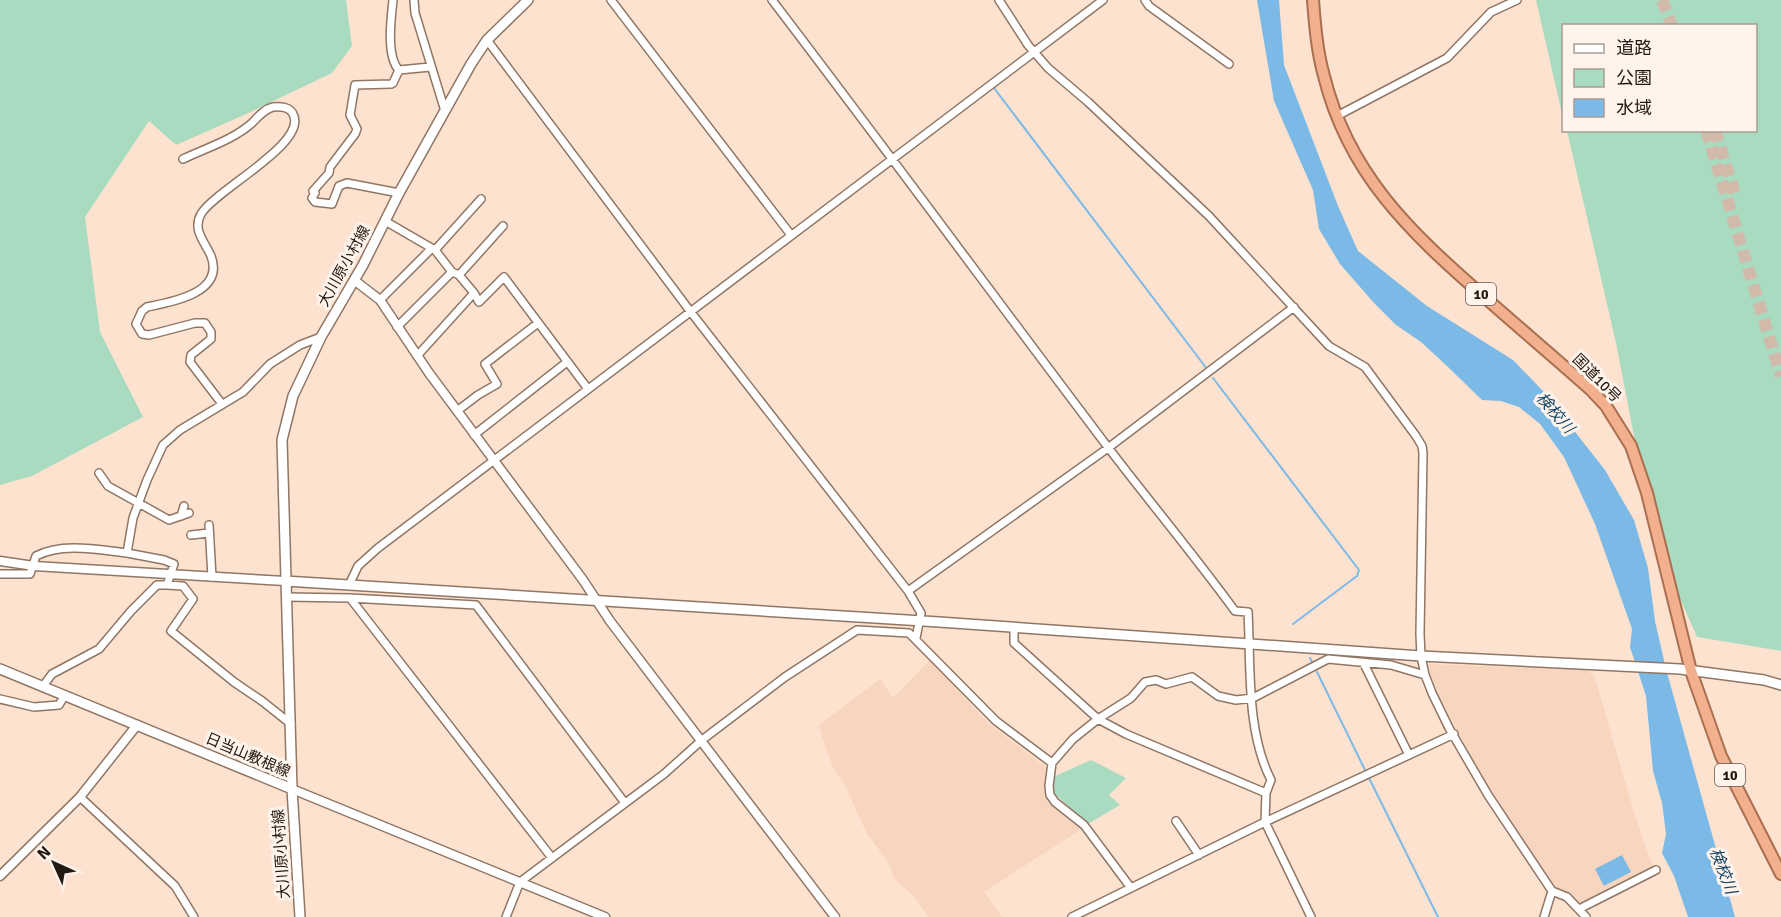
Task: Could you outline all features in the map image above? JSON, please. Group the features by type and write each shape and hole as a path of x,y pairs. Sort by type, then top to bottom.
{"highway":[{"name":"国道10号","path":"1313,0 1322,69 1337,116 1369,178 1407,226 1429,249 1590,390 1606,406 1622,429 1631,446 1647,492 1685,670 1721,756 1781,874"}],"main road":[{"name":"大川原小村線","path":"285,581 282,440 293,396 321,337 471,64 487,40 528,0"},
{"path":"285,581 1014,627 1421,656 1592,663 1685,670 1764,680 1781,685"},
{"name":"日当山敷根線","path":"0,669 292,789 285,581"},
{"name":"大川原小村線","path":"292,789 300,917"}],"street":[{"path":"393,0 390,36 396,67 399,70"},
{"path":"414,0 415,13 430,67 445,111"},
{"path":"611,0 791,235"},
{"path":"772,0 893,158 1108,448 1196,558 1235,611 1248,612 1256,738 1262,762 1272,780 1266,793 1266,822 1311,917"},
{"path":"999,0 1033,51 1048,68 1088,102 1209,216 1329,346 1365,367 1422,446 1424,453 1421,656 1425,675 1432,693 1488,795 1552,891 1567,897 1586,917"},
{"path":"349,585 358,566 364,560 1103,0"},
{"path":"1145,0 1149,6 1229,64"},
{"path":"1337,116 1447,58 1491,12 1517,0"},
{"path":"487,40 690,311 908,591 921,613 916,639"},
{"path":"399,70 430,67"},
{"path":"399,70 391,84 355,85 350,115 357,129 330,167 329,173 313,191 315,193 312,198 315,202 332,204 339,186 347,183 399,193"},
{"path":"183,159 241,132 272,107 285,107 295,116 292,132 286,142 223,191 201,214 198,231 210,255 214,272 209,282 188,297 147,307 142,311 136,324 142,334 149,335 195,323 205,323 211,332 211,339 191,355 190,362 222,404"},
{"path":"380,300 481,199"},
{"path":"385,221 433,249 474,293 479,302 504,277 588,389"},
{"path":"397,327 456,274 503,226"},
{"path":"354,280 380,300 492,461 610,621 835,917"},
{"path":"417,356 474,293"},
{"path":"908,591 1108,448 1293,307"},
{"path":"457,411 478,394 497,384 485,364 538,323"},
{"path":"127,553 133,518 163,445 171,437 243,392 270,364 305,342 321,337"},
{"path":"474,435 567,362"},
{"path":"99,473 108,486 169,520 189,513"},
{"path":"181,516 184,506"},
{"path":"191,535 209,529 212,577"},
{"path":"0,574 30,574 36,556 52,551 88,549 127,553 174,564 167,585"},
{"path":"0,561 34,566 285,581"},
{"path":"43,686 52,674 99,649 130,611 157,585 183,586 194,599 171,631 291,724"},
{"path":"286,597 476,605 625,803"},
{"path":"351,598 552,858"},
{"path":"1014,627 1014,644 1098,718 1126,735 1266,793"},
{"path":"506,917 520,882 664,774 702,740 785,677 857,630 909,633 996,721 1052,763"},
{"path":"1131,888 1084,825 1055,802 1050,795 1049,786 1052,763 1073,739 1098,718 1131,698 1144,682 1156,680 1166,684 1192,677 1218,696 1236,700 1253,698 1328,659 1391,665 1425,675"},
{"path":"1364,664 1409,754"},
{"path":"0,699 34,707 58,705 65,695"},
{"path":"0,876 80,797 137,725"},
{"path":"1072,917 1266,822 1454,734"},
{"path":"292,789 605,917"},
{"path":"80,797 175,886 194,917"},
{"path":"1176,821 1199,855"},
{"path":"1579,909 1656,870"},
{"path":"1544,917 1552,891"}],"shaded area":[{"path":"930,660 988,723 1047,768 1045,781 1048,802 1083,828 984,892 1002,917 929,917 913,895 895,880 888,862 866,832 845,785 834,770 819,725 880,679 893,698"},
{"path":"1426,664 1588,670 1595,678 1635,816 1654,870 1582,905 1552,885 1486,783 1439,697"}],"green space":[{"path":"0,0 346,0 352,46 332,73 176,145 149,121 85,217 100,332 143,417 32,476 0,485"},
{"path":"1536,0 1781,0 1781,651 1697,637 1663,560 1642,478 1616,343 1567,132 1757,132 1757,24 1562,24 1562,114"},
{"path":"1091,760 1126,778 1109,795 1120,805 1088,824 1054,793 1053,777"}],"water":[{"name":"検校川","path":"1257,0 1279,0 1284,65 1338,206 1358,251 1427,306 1513,360 1543,391 1605,470 1634,520 1648,568 1655,621 1666,669 1735,917 1688,917 1674,876 1662,853 1666,834 1662,803 1653,771 1646,696 1630,647 1632,629 1595,524 1564,457 1540,424 1519,407 1501,401 1482,400 1421,342 1396,325 1340,264 1319,229 1313,190 1274,101"},
{"path":"1622,855 1631,872 1604,886 1595,869"}],"waterway":[{"path":"994,88 1207,369"},
{"path":"1213,378 1359,570 1357,576 1293,624"},
{"path":"1310,658 1314,666"},
{"path":"1317,672 1366,772"},
{"path":"1369,778 1438,917"}],"tunnel":[{"path":"1662,0 1671,24"},
{"path":"1707,132 1781,376"},
{"path":"1716,132 1736,198"}]}
